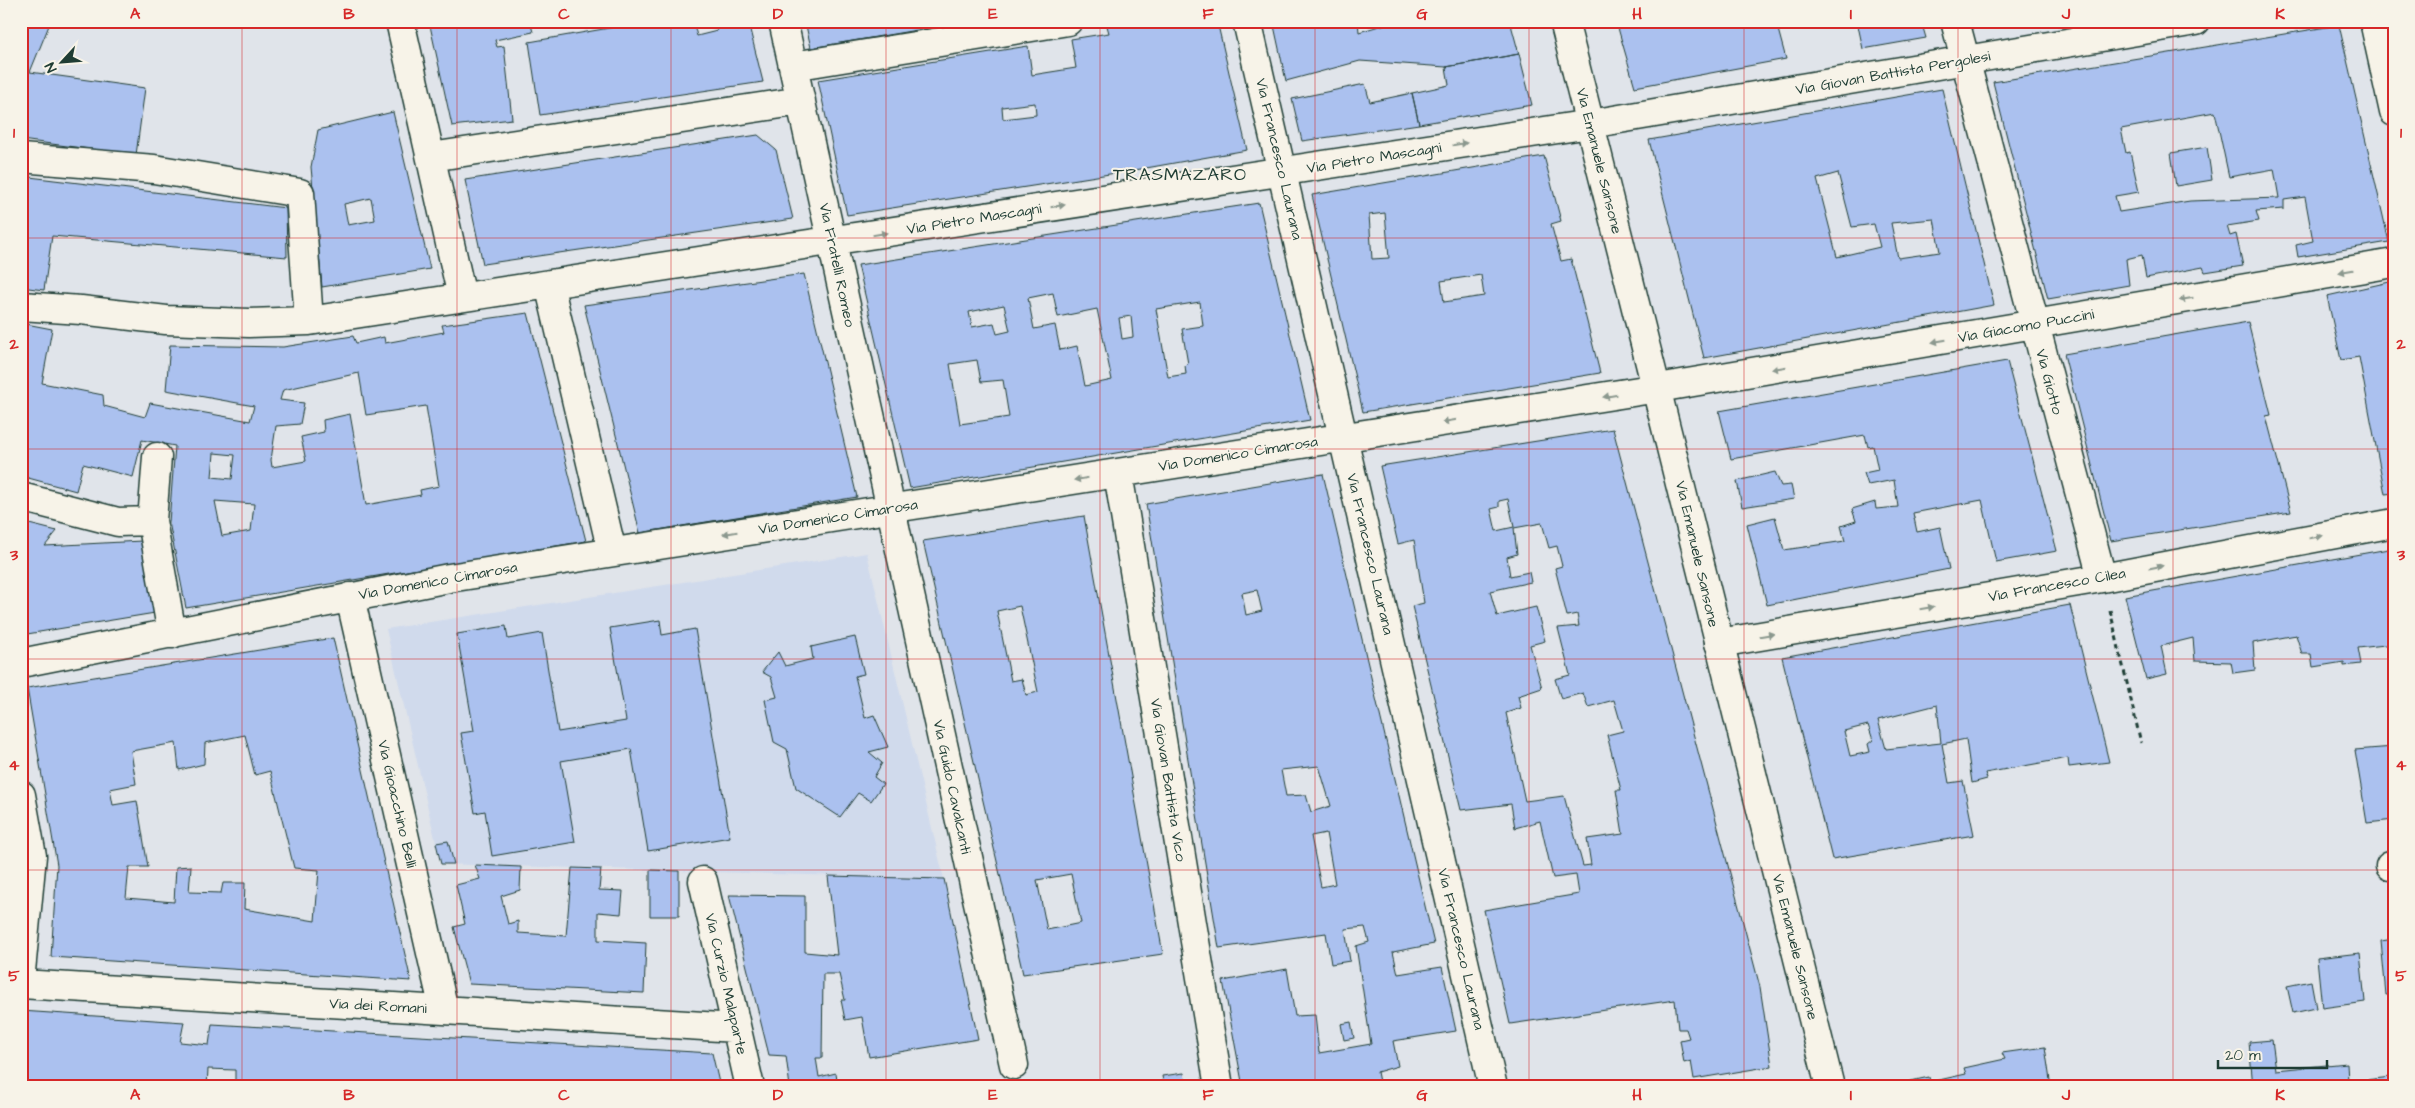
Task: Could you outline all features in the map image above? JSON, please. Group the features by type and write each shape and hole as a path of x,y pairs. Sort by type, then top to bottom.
{"street":[{"path":"400,21 462,297"},
{"name":"Via Fratelli Romeo","path":"783,21 891,508"},
{"path":"793,66 1068,21"},
{"name":"Via Francesco Laurana","path":"1247,21 1492,1087"},
{"name":"Via Emanuele Sansone","path":"1564,21 1658,388 1719,643 1830,1087"},
{"name":"Via Giotto","path":"1955,21 2102,578"},
{"name":"Via Giovan Battista Pergolesi","path":"1590,124 2196,21"},
{"path":"2374,21 2394,112"},
{"path":"431,157 801,101"},
{"name":"Via Pietro Mascagni","path":"21,306 81,310 166,320 248,323 309,320 1590,124"},
{"path":"21,158 154,169 300,193 309,320"},
{"name":"Via Giacomo Puccini","path":"1658,388 2394,263"},
{"path":"549,284 612,552"},
{"name":"Via Domenico Cimarosa","path":"21,663 448,578 1658,388"},
{"path":"157,457 152,521 172,634"},
{"name":"Via Giovan Battista Vico","path":"1118,473 1219,1087"},
{"path":"21,497 118,522 152,521"},
{"name":"Via Guido Cavalcanti","path":"891,508 1014,1065"},
{"name":"Via Francesco Cilea","path":"1719,643 2102,578 2394,522"},
{"name":"Via Gioacchino Belli","path":"350,597 444,1010"},
{"path":"21,795 32,856 21,971"},
{"name":"Via Curzio Malaparte","path":"703,881 750,1087"},
{"name":"Via dei Romani","path":"21,984 736,1028"}],"path":[{"path":"2102,578 2141,743"}],"shaded area":[{"path":"867,553 944,879 441,864 386,629"}],"building":[{"path":"24,21 60,21 50,23 30,72 145,88 136,155 21,140 21,47"},
{"path":"429,21 530,21 533,32 495,40 497,47 504,46 512,119 452,126"},
{"path":"613,21 693,21 697,36 717,31 715,21 736,21 738,28 749,26 763,82 540,115 529,42 615,27"},
{"path":"805,21 970,21 811,48"},
{"path":"1126,21 1217,21 1247,150 1135,170 847,215 818,80 1028,46 1032,75 1076,68 1071,39 1109,33 1107,26","holes":["1035,103 1036,115 1003,119 1002,107"]},
{"path":"1273,21 1358,21 1359,32 1386,24 1385,21 1510,21 1519,54 1446,67 1360,61 1286,81"},
{"path":"1616,21 1779,21 1776,22 1786,59 1635,87"},
{"path":"1857,21 1921,21 1926,38 1863,49"},
{"path":"1978,21 2024,21 1980,28"},
{"path":"2339,25 2389,242 2298,257 2296,245 2313,241 2305,197 2284,200 2284,209 2256,211 2259,221 2227,226 2230,236 2236,234 2243,266 2205,272 2203,267 2146,278 2142,255 2126,259 2129,285 2048,299 1993,82","holes":["2215,112 2229,177 2274,169 2279,198 2190,201 2119,212 2115,196 2139,192 2130,152 2126,153 2121,129"]},
{"path":"1519,54 1532,105 1419,124 1412,93 1449,85 1446,67"},
{"path":"1365,84 1370,102 1412,93 1419,124 1302,141 1292,99"},
{"path":"1942,89 1994,305 1704,358 1649,140","holes":["1838,173 1852,227 1874,224 1880,247 1837,257 1817,179","1934,219 1940,252 1898,258 1891,223"]},
{"path":"393,112 430,269 322,287 311,167 318,130","holes":["371,198 375,220 348,225 344,204"]},
{"path":"758,135 776,150 793,219 483,264 465,180"},
{"path":"2207,147 2212,180 2176,186 2171,153"},
{"path":"1544,156 1561,221 1551,224 1561,261 1571,259 1600,373 1363,412 1312,195","holes":["1385,213 1389,258 1372,259 1369,215","1481,275 1484,296 1444,302 1441,281"]},
{"path":"21,176 286,208 287,257 52,236 44,290 21,287"},
{"path":"1259,203 1310,420 910,488 858,265","holes":["1053,293 1058,317 1097,309 1112,380 1085,386 1077,346 1060,350 1055,325 1034,329 1028,298","1200,302 1203,326 1182,329 1188,364 1185,365 1186,374 1168,377 1156,309","1004,305 1010,331 997,334 994,323 972,327 969,312","1131,316 1133,337 1122,339 1119,318","977,360 981,382 1003,380 1009,417 960,424 950,364"]},
{"path":"804,274 857,497 640,533 584,305"},
{"path":"2394,281 2394,493 2385,494 2359,357 2341,360 2327,296"},
{"path":"528,313 586,541 186,608 169,522 175,446 142,440 133,477 83,464 76,491 21,476 21,323 52,329 42,383 103,395 104,406 145,417 150,403 250,421 254,406 166,390 170,345 283,347 353,336 356,343 384,337 385,343 444,332 442,325","holes":["359,373 366,415 426,406 439,486 420,490 421,495 366,505 350,414 323,420 324,432 301,437 306,461 272,467 271,460 276,426 300,424 304,403 280,400 283,390","214,453 235,455 232,479 212,477","215,501 254,504 251,531 222,536"]},
{"path":"2248,322 2271,415 2266,416 2291,512 2111,541 2064,354"},
{"path":"2007,361 2057,551 1996,562 1982,500 1913,513 1917,532 1940,527 1949,569 1767,605 1747,524 1775,517 1784,550 1845,541 1841,526 1856,521 1852,509 1875,502 1876,509 1898,507 1894,480 1868,485 1864,473 1878,470 1873,446 1868,447 1865,435 1731,459 1719,411"},
{"path":"1613,429 1760,987 1772,1066 1694,1079 1691,1061 1684,1063 1680,1040 1689,1038 1686,1029 1678,1029 1675,1000 1510,1024 1484,910 1579,894 1576,875 1553,878 1540,821 1515,828 1511,804 1461,810 1412,606 1424,603 1414,540 1398,544 1380,466","holes":["1508,499 1514,527 1496,531 1491,509 1499,507 1499,501","1542,523 1549,548 1557,546 1562,566 1555,568 1567,616 1577,614 1579,626 1558,628 1570,675 1555,679 1561,699 1583,693 1588,707 1614,700 1623,731 1607,735 1621,790 1616,790 1623,834 1587,839 1591,865 1583,866 1564,796 1525,801 1506,713 1521,708 1518,696 1542,688 1530,645 1545,641 1536,607 1497,616 1490,591 1531,582 1529,572 1510,576 1507,557 1517,554 1514,528"]},
{"path":"1775,472 1781,486 1791,485 1794,499 1742,507 1737,481"},
{"path":"1323,474 1434,944 1393,952 1398,974 1442,967 1456,1031 1393,1041 1398,1066 1377,1072 1380,1087 1243,1087 1223,981 1287,969 1295,1016 1315,1015 1319,1053 1371,1044 1356,946 1369,942 1365,927 1345,929 1350,961 1331,964 1326,933 1219,948 1146,504","holes":["1257,590 1262,611 1246,615 1242,593","1319,766 1331,806 1311,812 1306,795 1286,796 1281,770","1326,833 1335,884 1321,887 1311,836"]},
{"path":"1084,516 1163,954 1023,974 923,541","holes":["1020,606 1038,692 1026,695 1022,679 1011,681 997,611","1071,874 1081,923 1047,930 1037,880"]},
{"path":"21,522 57,531 45,546 142,541 155,613 21,635"},
{"path":"2394,548 2394,644 2358,648 2361,664 2344,666 2344,662 2313,667 2311,654 2302,654 2296,635 2253,643 2255,670 2233,673 2231,662 2195,661 2193,638 2161,646 2167,674 2146,679 2125,596"},
{"path":"2070,605 2109,762 2069,767 2068,758 1985,773 1987,779 1972,783 1966,739 1942,744 1949,783 1963,781 1974,835 1832,859 1782,657","holes":["1937,705 1941,743 1886,749 1878,720","1868,725 1873,740 1868,744 1870,752 1850,756 1844,731"]},
{"path":"660,620 662,635 695,629 730,837 648,851 631,749 561,761 575,842 492,856 485,811 475,813 461,733 474,731 457,634 506,626 508,639 542,633 558,732 626,721 610,628"},
{"path":"855,637 864,674 855,676 865,718 874,715 888,747 869,752 882,763 874,777 883,784 871,801 858,793 840,817 796,788 787,749 774,742 765,700 777,697 771,677 762,672 778,652 785,666 813,659 811,647"},
{"path":"333,638 411,981 51,957 57,865 27,688","holes":["245,735 255,775 270,771 294,868 319,870 315,921 244,909 245,883 223,883 221,893 189,892 191,866 176,867 174,902 126,898 129,867 148,867 137,801 113,805 110,789 136,784 131,751 176,743 179,770 204,764 205,743"]},
{"path":"2394,747 2394,820 2367,823 2355,750"},
{"path":"448,841 454,864 441,864 436,843"},
{"path":"475,865 521,867 520,890 501,896 508,924 518,921 518,933 566,936 572,868 601,869 599,890 623,891 621,914 598,912 598,940 646,943 644,993 469,984 454,927 465,924 456,885 480,879"},
{"path":"650,870 679,871 679,916 650,916"},
{"path":"828,876 944,879 978,1039 869,1057 862,1017 845,1020 841,1000 845,1000 839,974 823,974 822,1058 816,1058 819,1077 836,1073 838,1087 790,1087 786,1056 769,1055 729,895 805,896 805,952 837,955"},
{"path":"2394,939 2394,994 2386,995 2381,941"},
{"path":"2360,953 2365,1002 2322,1008 2317,958"},
{"path":"2311,981 2316,1008 2293,1013 2287,986"},
{"path":"21,1011 184,1022 180,1042 209,1045 212,1024 712,1053 720,1087 235,1087 235,1070 208,1069 207,1087 51,1087 51,1084 21,1082"},
{"path":"1351,1022 1354,1038 1344,1040 1341,1024"},
{"path":"2272,1040 2276,1070 2347,1063 2348,1082 2391,1077 2392,1087 2253,1087 2249,1042"},
{"path":"2045,1047 2051,1087 1893,1085 1929,1077 1930,1082 1966,1074 1964,1068 2005,1059 2002,1053"},
{"path":"1184,1073 1186,1087 1164,1087 1162,1076"}],"district":[{"name":"TRASMAZARO","path":"1180,174"}]}
